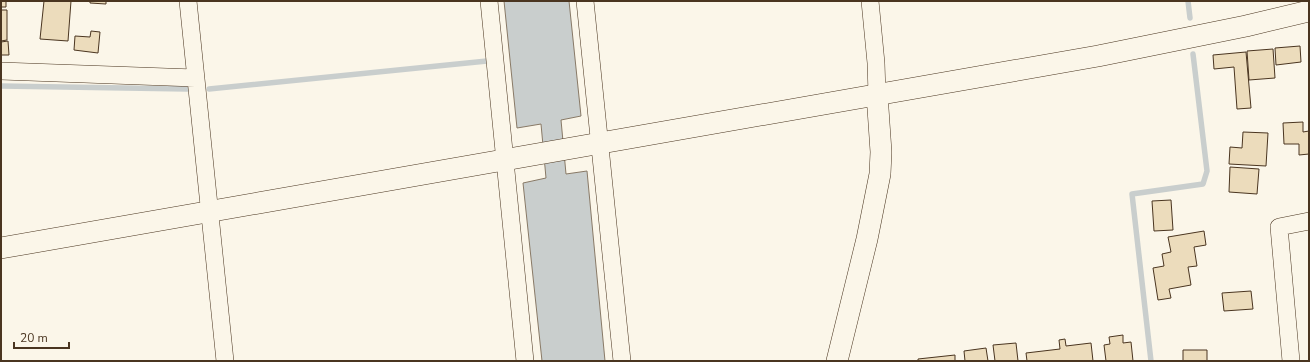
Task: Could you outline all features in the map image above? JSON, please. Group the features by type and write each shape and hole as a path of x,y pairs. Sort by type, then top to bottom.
{"street":[{"path":"188,1 225,361"},
{"path":"489,1 525,361"},
{"path":"584,1 622,361"},
{"path":"837,361 868,239 880,174 881,152 876,63 870,1"},
{"path":"1,248 1098,56 1246,26 1309,11"},
{"path":"1,72 195,78"},
{"path":"1292,361 1279,227 1309,221"}],"shaded area":[{"path":"504,1 569,1 581,116 561,120 566,174 587,171 605,361 542,361 523,183 546,178 541,124 517,128"}],"building":[{"path":"1,1 6,1 6,7 1,7"},
{"path":"44,1 71,1 68,41 40,39"},
{"path":"90,1 106,1 106,4 90,3"},
{"path":"1,10 7,10 7,40 1,41"},
{"path":"91,31 100,32 98,53 74,50 75,36 90,37"},
{"path":"8,41 9,55 1,55 1,42"},
{"path":"1300,46 1301,62 1276,65 1275,48"},
{"path":"1273,49 1275,78 1249,80 1247,51"},
{"path":"1246,52 1251,108 1237,109 1234,67 1214,69 1213,55"},
{"path":"1303,122 1303,132 1309,131 1309,154 1299,155 1299,144 1284,144 1283,123"},
{"path":"1243,132 1268,133 1266,166 1229,164 1230,147 1242,148"},
{"path":"1230,167 1259,169 1257,194 1229,192"},
{"path":"1171,200 1173,230 1154,231 1152,201"},
{"path":"1204,231 1206,245 1194,247 1197,266 1188,267 1191,285 1169,289 1171,298 1158,300 1153,268 1164,266 1162,254 1171,252 1168,237"},
{"path":"1251,291 1253,309 1224,311 1222,293"},
{"path":"1123,335 1123,343 1131,342 1133,361 1106,361 1104,345 1110,344 1109,337"},
{"path":"1065,339 1066,346 1091,343 1093,361 1027,361 1026,353 1060,349 1059,340"},
{"path":"1016,343 1018,361 995,361 993,345"},
{"path":"986,348 988,361 965,361 964,351"},
{"path":"1183,350 1207,350 1207,361 1183,361"},
{"path":"955,355 955,361 918,361 918,359"}],"waterway":[{"path":"1188,1 1190,18"},
{"path":"1151,361 1132,194 1203,184 1207,171 1193,54"},
{"path":"209,89 487,61"},
{"path":"1,86 187,89"}]}
